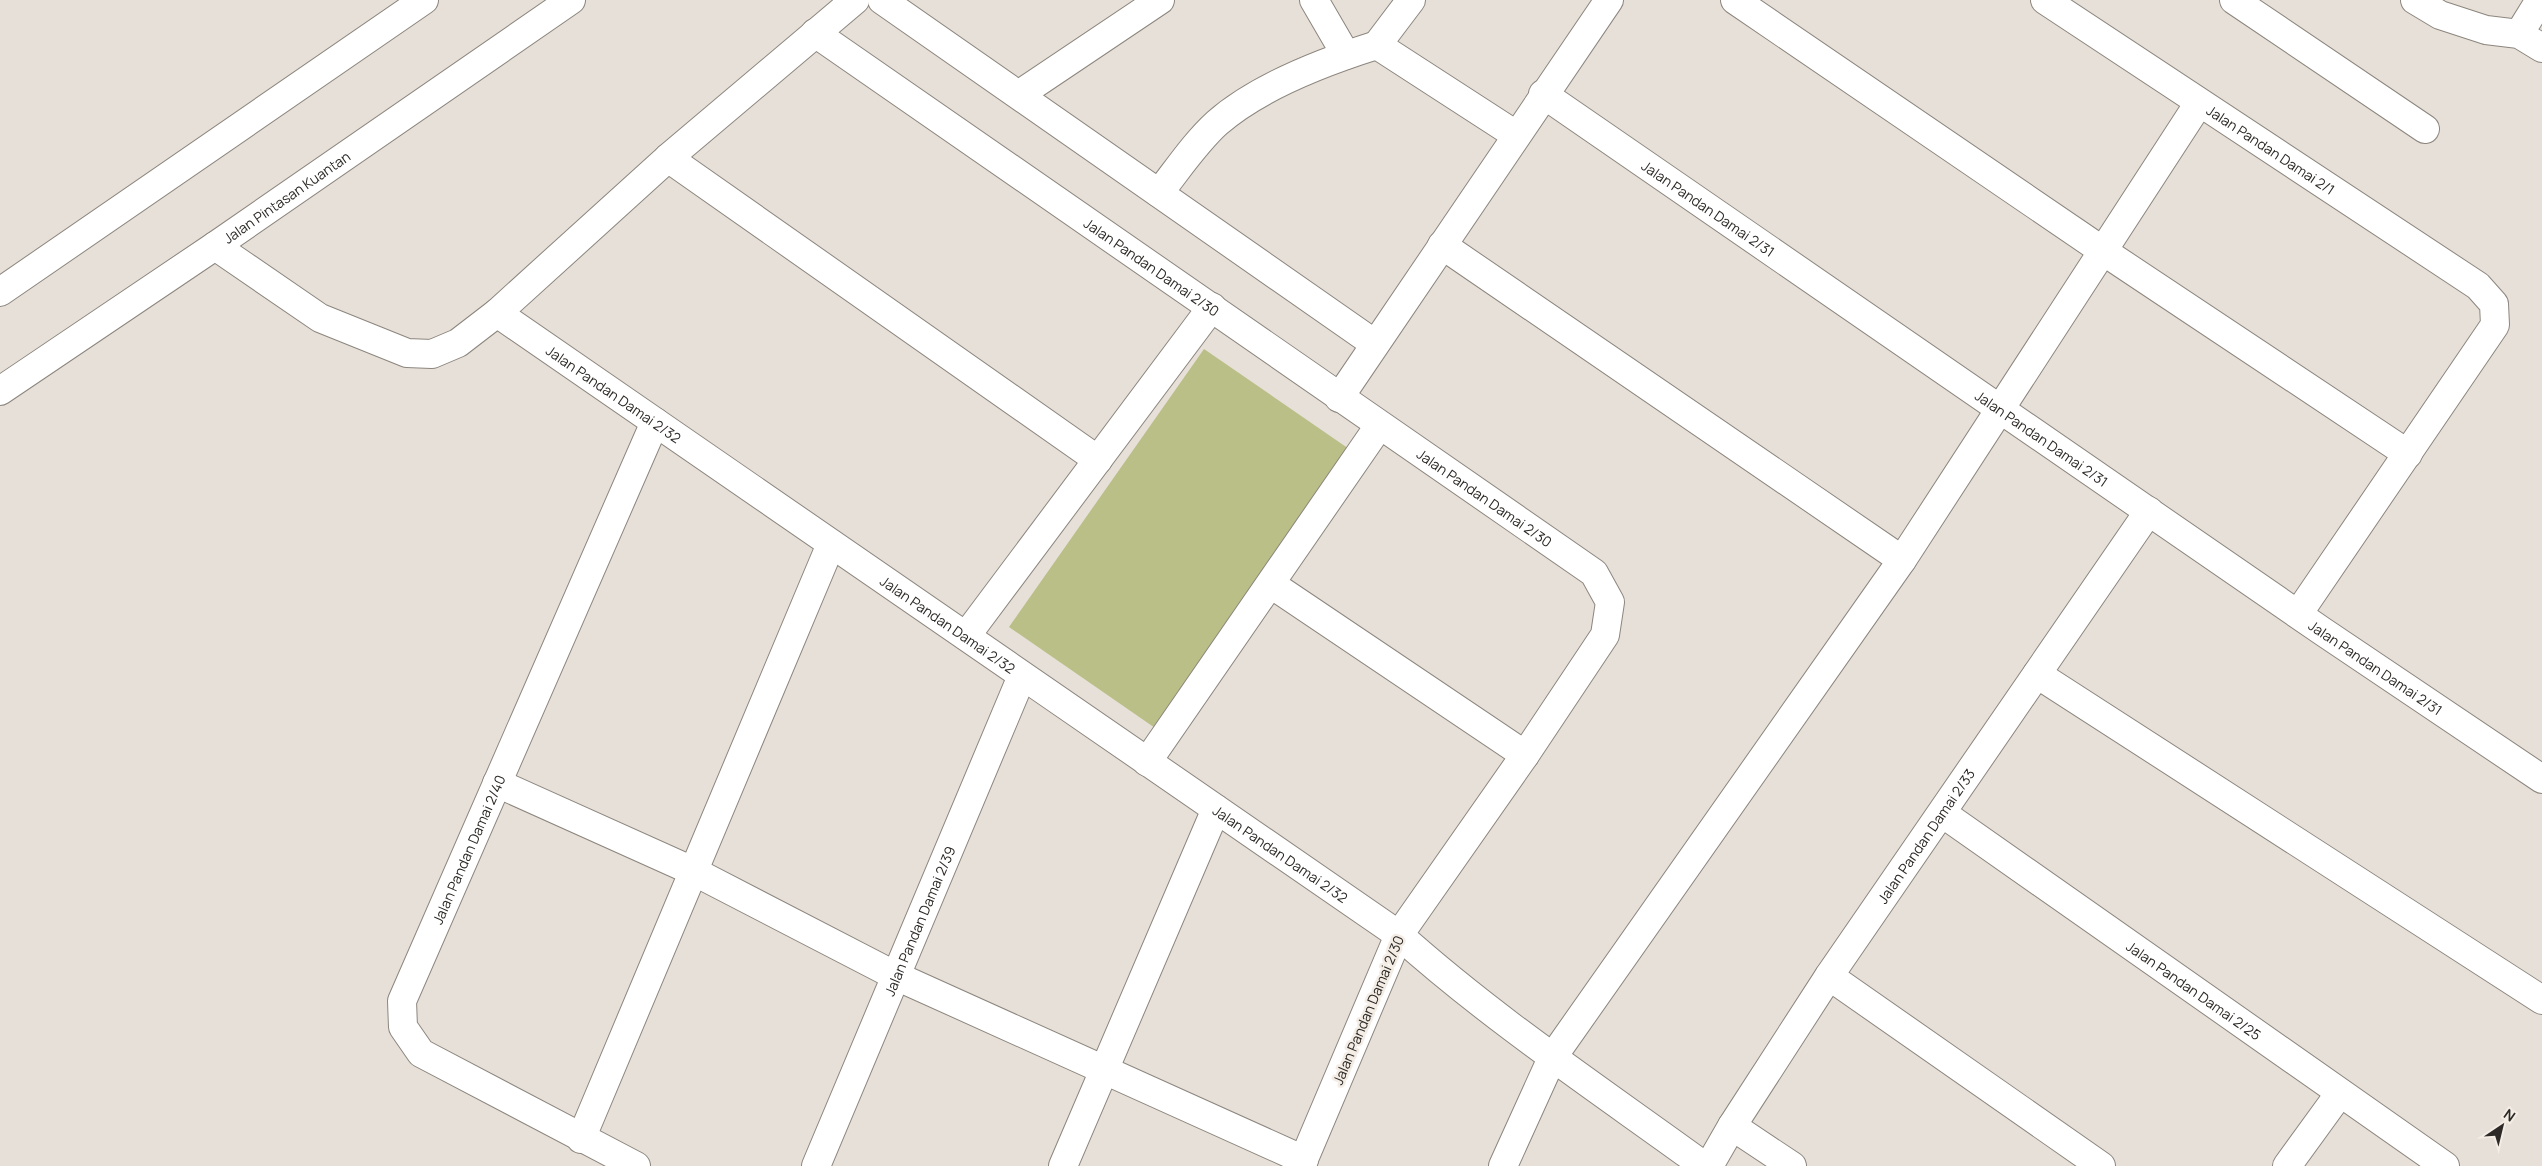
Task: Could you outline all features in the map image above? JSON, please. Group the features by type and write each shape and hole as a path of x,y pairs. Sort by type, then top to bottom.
{"main road":[{"path":"0,292 424,0"},
{"name":"Jalan Pintasan Kuantan","path":"0,391 215,246 571,0"},
{"path":"215,246 320,318 407,353 432,354 458,343 496,313 668,158 854,0"},
{"path":"882,0 1020,94 1375,344"},
{"path":"1020,94 1160,0"},
{"path":"1314,0 1346,55"},
{"path":"1159,193 1194,147 1216,124 1243,102 1346,55 1377,45 1411,0"},
{"path":"1339,398 1608,0"},
{"path":"1735,0 2103,251 2408,454 2298,614"},
{"name":"Jalan Pandan Damai 2/1","path":"2045,0 2478,286 2494,304 2495,325 2408,454"},
{"path":"2234,0 2425,129"},
{"path":"2415,0 2440,15 2486,30 2519,34 2542,48"},
{"path":"2519,34 2540,0"},
{"name":"Jalan Pandan Damai 2/30","path":"815,33 1594,573 1610,602 1605,635 1525,756 1399,935 1302,1163"},
{"path":"1377,45 1516,135"},
{"name":"Jalan Pandan Damai 2/31","path":"1543,94 2149,512 2542,779"},
{"path":"1503,1166 1552,1058 1902,560 2199,103"},
{"path":"668,158 1098,460"},
{"path":"1442,245 1902,560"},
{"path":"966,636 1212,308"},
{"name":"Jalan Pandan Damai 2/32","path":"496,313 1399,935 1425,959 1552,1058 1704,1166"},
{"name":"Jalan Pandan Damai 2/40","path":"636,1166 581,1139 421,1053 403,1027 402,1001 655,422"},
{"path":"1147,762 1380,426"},
{"name":"Jalan Pandan Damai 2/33","path":"1709,1166 1732,1126 1830,976 2149,512"},
{"path":"581,1139 695,872 831,544"},
{"path":"1270,584 1525,756"},
{"path":"2037,674 2542,1000"},
{"name":"Jalan Pandan Damai 2/39","path":"816,1166 1022,676"},
{"path":"496,783 695,872 896,976 1104,1070 1302,1163"},
{"path":"1063,1166 1216,809"},
{"name":"Jalan Pandan Damai 2/25","path":"1942,814 2445,1166"},
{"path":"1830,976 2101,1166"},
{"path":"2288,1166 2340,1092"},
{"path":"1732,1126 1792,1166"}],"green space":[{"path":"1204,349 1352,451 1158,730 1009,627"}]}
